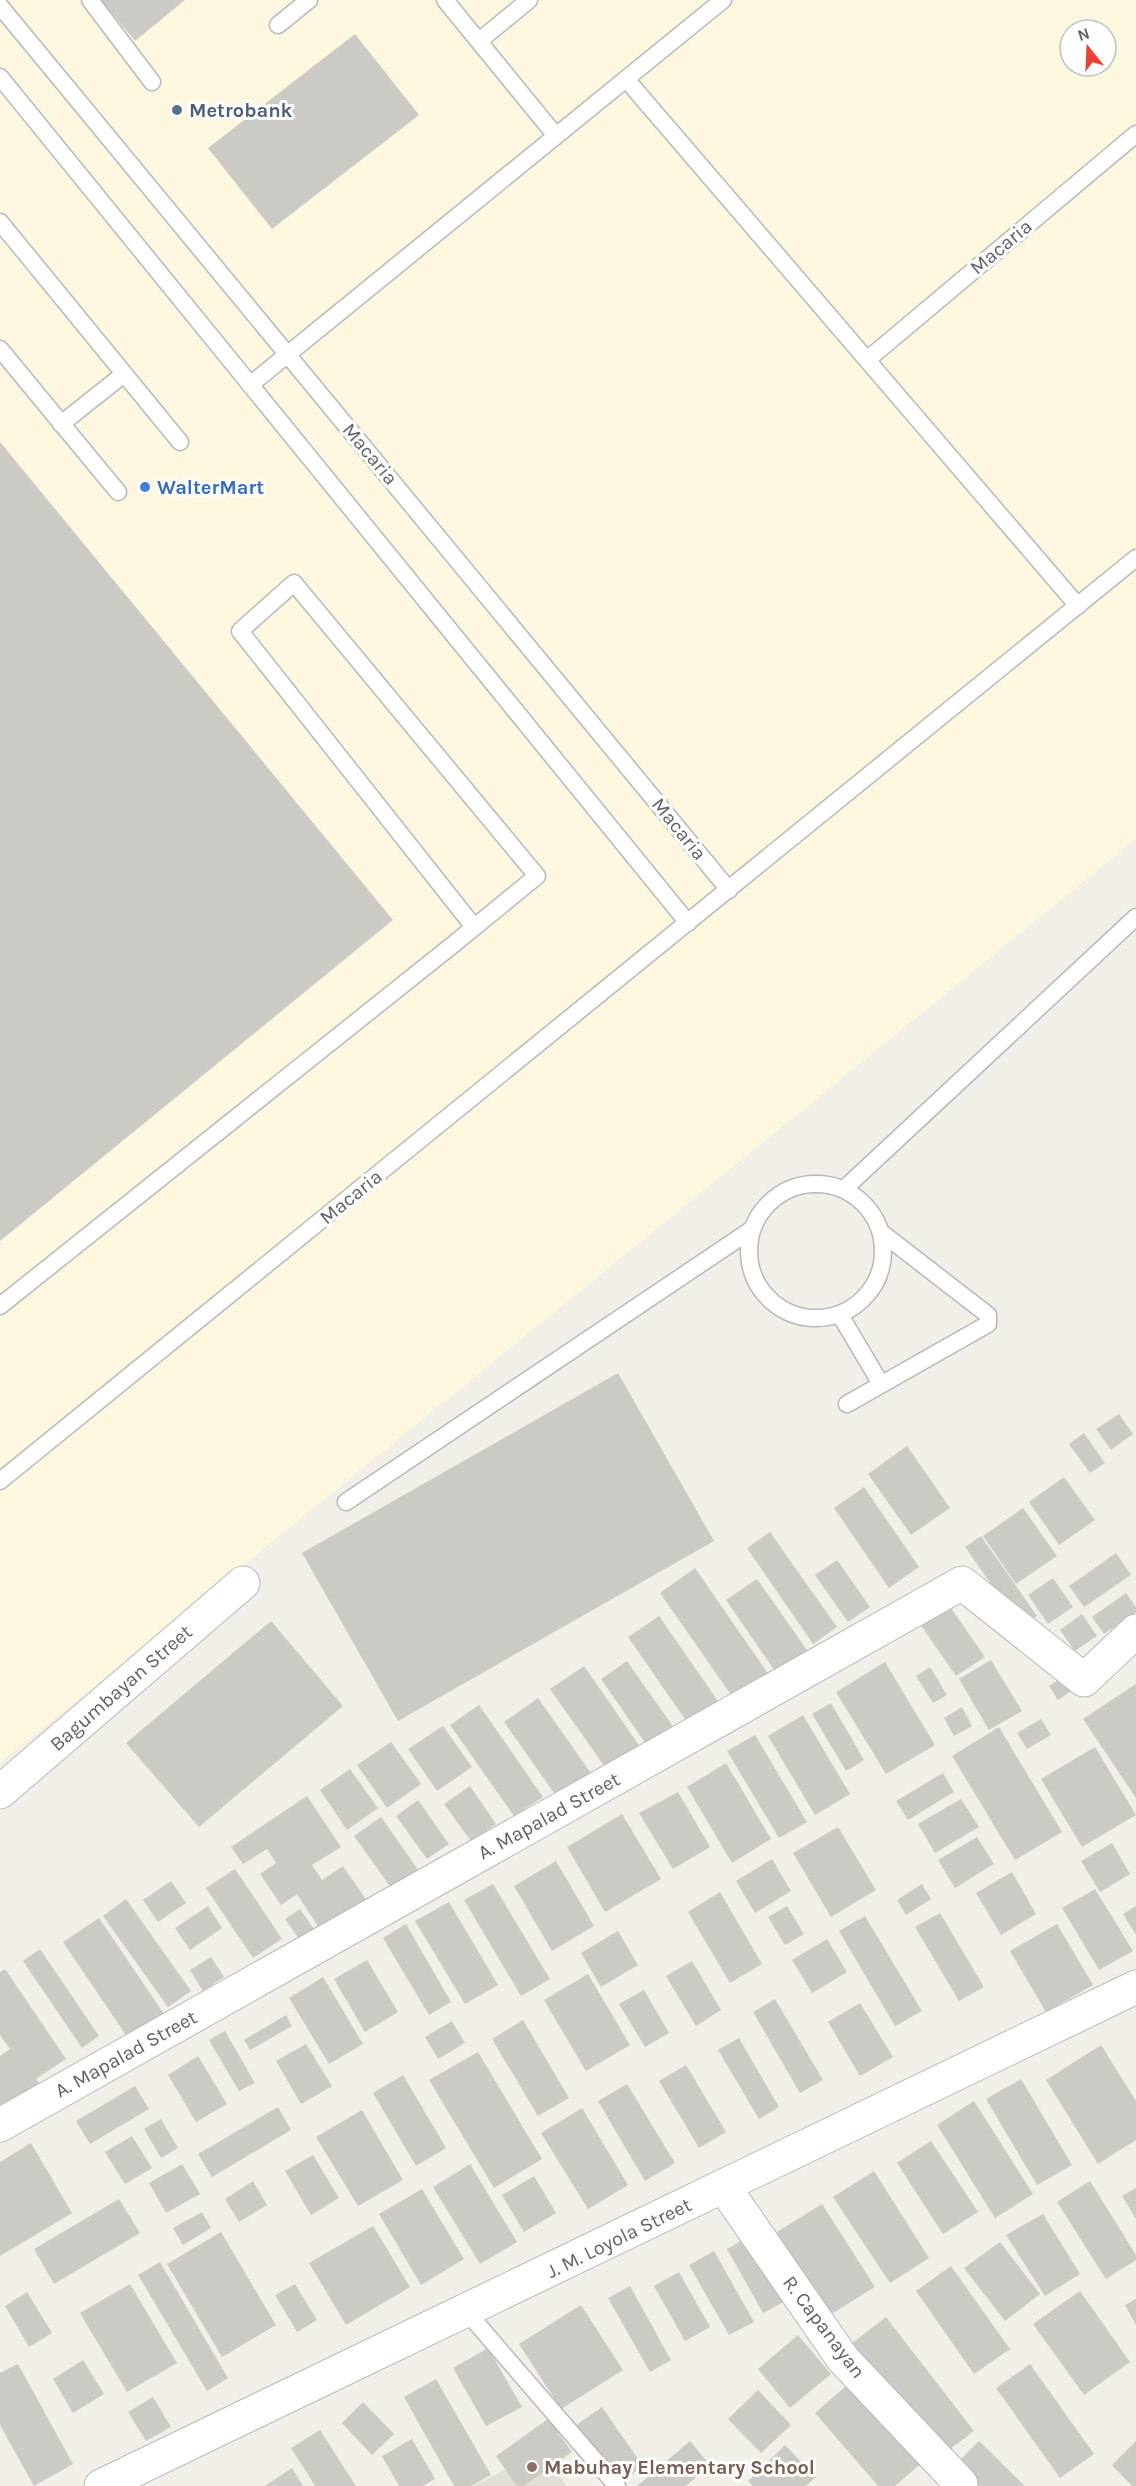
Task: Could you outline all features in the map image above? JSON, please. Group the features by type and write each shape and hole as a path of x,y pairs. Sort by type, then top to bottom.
{"street":[{"name":"Bagumbayan Street","path":"0,1792 243,1583"},
{"name":"A. Mapalad Street","path":"0,2125 962,1583 1084,1680 1136,1631"},
{"name":"J. M. Loyola Street","path":"101,2486 1136,1987"},
{"name":"R. Capanayan","path":"724,2187 843,2359 961,2484"}],"lane":[{"path":"90,0 152,82"},
{"path":"278,25 309,0"},
{"path":"445,0 556,136"},
{"path":"479,41 529,0"},
{"path":"250,385 723,0"},
{"name":"Macaria","path":"0,6 729,890"},
{"path":"0,77 688,923"},
{"path":"626,79 1078,606"},
{"name":"Macaria","path":"867,360 1136,134"},
{"path":"0,222 180,442"},
{"path":"0,349 118,492"},
{"path":"61,424 124,374"},
{"name":"Macaria","path":"0,1481 1136,558"},
{"path":"0,1306 474,927 537,876 294,584 240,631 474,927"},
{"path":"844,1189 1136,917"},
{"path":"807,1184 826,1184 844,1189 861,1200 874,1215 882,1233 884,1253 880,1273 871,1291 857,1305 840,1315 820,1319 801,1317 784,1311 768,1300 757,1285 750,1268 748,1248 751,1230 760,1213 772,1198 789,1189 807,1184"},
{"path":"346,1502 751,1230"},
{"path":"847,1404 988,1324 988,1316 882,1233"},
{"path":"840,1315 881,1384"},
{"path":"466,2311 617,2486"}],"shaded area":[{"path":"0,0 1136,0 1136,839 0,1763"},
{"name":"Mabuhay Elementary School","path":"544,2449 566,2486 474,2486"}],"building":[{"path":"101,0 185,0 135,41"},
{"path":"355,34 419,115 272,229 208,148"},
{"path":"0,442 393,920 0,1241"},
{"path":"618,1373 714,1541 398,1721 302,1553"},
{"path":"1119,1414 1133,1434 1111,1450 1096,1429"},
{"path":"1084,1433 1105,1463 1090,1473 1069,1444"},
{"path":"907,1446 950,1508 911,1535 868,1474"},
{"path":"1064,1477 1095,1520 1059,1545 1029,1502"},
{"path":"864,1487 919,1567 889,1588 834,1508"},
{"path":"1023,1508 1057,1556 1016,1584 983,1536"},
{"path":"770,1532 837,1627 813,1644 747,1548"},
{"path":"981,1536 1037,1616 1021,1627 965,1547"},
{"path":"1116,1553 1131,1575 1084,1607 1069,1586"},
{"path":"837,1560 870,1607 848,1622 815,1575"},
{"path":"695,1568 771,1678 736,1702 660,1593"},
{"path":"1053,1578 1073,1607 1048,1624 1028,1595"},
{"path":"757,1579 809,1653 777,1674 726,1600"},
{"path":"1126,1593 1136,1607 1136,1612 1104,1634 1092,1617"},
{"path":"946,1601 985,1657 956,1676 918,1621"},
{"path":"1082,1614 1097,1636 1075,1651 1060,1630"},
{"path":"659,1616 720,1704 689,1725 628,1637"},
{"path":"271,1621 343,1706 199,1827 126,1743"},
{"path":"991,1660 1022,1711 989,1730 959,1679"},
{"path":"627,1661 674,1728 648,1747 601,1679"},
{"path":"885,1662 935,1745 886,1774 836,1692"},
{"path":"584,1666 643,1751 610,1774 550,1689"},
{"path":"930,1667 947,1695 933,1703 916,1676"},
{"path":"1067,1674 1076,1688 1058,1700 1049,1686"},
{"path":"1136,1684 1136,1798 1083,1719"},
{"path":"538,1698 593,1776 559,1800 504,1722"},
{"path":"831,1703 864,1760 846,1771 812,1714"},
{"path":"479,1705 543,1797 514,1816 450,1725"},
{"path":"962,1707 972,1726 954,1736 944,1718"},
{"path":"803,1715 850,1794 815,1815 768,1736"},
{"path":"1041,1719 1051,1735 1027,1749 1017,1733"},
{"path":"443,1726 472,1767 437,1791 408,1749"},
{"path":"999,1727 1062,1832 1015,1860 952,1756"},
{"path":"755,1735 807,1822 779,1838 727,1751"},
{"path":"391,1742 421,1784 387,1808 357,1765"},
{"path":"1095,1747 1136,1815 1082,1847 1041,1779"},
{"path":"726,1763 771,1839 732,1863 687,1787"},
{"path":"350,1769 378,1808 347,1830 320,1790"},
{"path":"943,1773 954,1792 908,1820 896,1801"},
{"path":"470,1786 496,1824 471,1841 444,1804"},
{"path":"678,1792 710,1847 673,1869 639,1813"},
{"path":"307,1796 341,1847 312,1865 322,1880 343,1866 370,1905 345,1921 340,1914 319,1928 297,1894 281,1905 260,1874 276,1863 267,1849 243,1864 231,1847"},
{"path":"961,1799 979,1827 935,1853 918,1824"},
{"path":"418,1800 449,1844 427,1859 396,1816"},
{"path":"622,1814 661,1879 605,1912 567,1847"},
{"path":"381,1817 419,1871 392,1889 354,1836"},
{"path":"838,1827 876,1890 831,1917 793,1853"},
{"path":"977,1837 994,1864 955,1888 938,1860"},
{"path":"1112,1843 1130,1874 1100,1892 1081,1861"},
{"path":"772,1859 791,1891 755,1913 736,1881"},
{"path":"556,1861 594,1926 552,1951 514,1886"},
{"path":"235,1869 282,1939 253,1958 206,1888"},
{"path":"1012,1872 1036,1914 1001,1935 976,1893"},
{"path":"171,1881 186,1903 158,1922 143,1900"},
{"path":"493,1884 550,1979 521,1996 464,1900"},
{"path":"922,1884 931,1899 906,1915 897,1900"},
{"path":"1095,1889 1133,1951 1099,1970 1062,1908"},
{"path":"720,1892 762,1964 730,1983 688,1912"},
{"path":"126,1899 191,1991 168,2007 103,1916"},
{"path":"449,1902 498,1985 465,2004 415,1921"},
{"path":"208,1906 222,1928 190,1950 175,1928"},
{"path":"787,1906 804,1934 785,1945 768,1917"},
{"path":"1136,1906 1136,1935 1123,1914"},
{"path":"300,1909 314,1929 299,1939 285,1919"},
{"path":"940,1913 984,1987 959,2001 915,1927"},
{"path":"865,1916 922,2011 895,2026 839,1931"},
{"path":"99,1918 164,2014 128,2038 63,1942"},
{"path":"406,1924 451,2002 429,2015 383,1938"},
{"path":"1057,1924 1093,1985 1046,2012 1010,1951"},
{"path":"618,1931 638,1965 601,1987 581,1953"},
{"path":"827,1939 847,1972 812,1993 792,1960"},
{"path":"40,1949 99,2036 82,2048 23,1961"},
{"path":"211,1957 224,1977 203,1991 190,1970"},
{"path":"367,1960 398,2012 365,2032 334,1979"},
{"path":"692,1961 721,2010 696,2026 666,1976"},
{"path":"5,1969 66,2059 36,2079 42,2087 5,2112 0,2105 0,2056 10,2049 0,2035 0,1972"},
{"path":"588,1974 630,2045 586,2071 544,2000"},
{"path":"323,1977 363,2044 329,2064 289,1998"},
{"path":"644,1990 669,2033 645,2047 619,2004"},
{"path":"775,1999 823,2080 800,2093 753,2012"},
{"path":"860,2003 893,2057 860,2076 828,2022"},
{"path":"286,2015 292,2026 250,2050 244,2040"},
{"path":"523,2020 569,2098 538,2116 492,2039"},
{"path":"452,2021 465,2043 438,2059 425,2037"},
{"path":"225,2031 255,2083 239,2091 209,2040"},
{"path":"739,2038 779,2107 759,2119 718,2050"},
{"path":"306,2044 332,2086 301,2104 276,2061"},
{"path":"1101,2045 1136,2101 1136,2140 1098,2164 1046,2080"},
{"path":"478,2052 542,2159 494,2188 429,2080"},
{"path":"198,2056 227,2104 196,2122 168,2075"},
{"path":"686,2065 726,2132 699,2148 659,2081"},
{"path":"403,2075 446,2148 416,2166 373,2093"},
{"path":"1021,2079 1072,2165 1037,2185 986,2099"},
{"path":"627,2084 675,2163 645,2181 598,2101"},
{"path":"135,2086 149,2109 90,2144 76,2121"},
{"path":"974,2101 1033,2194 995,2218 937,2125"},
{"path":"278,2107 291,2130 212,2177 198,2154"},
{"path":"582,2108 628,2185 588,2209 541,2133"},
{"path":"362,2110 403,2180 358,2206 316,2137"},
{"path":"161,2119 178,2148 161,2158 144,2129"},
{"path":"132,2136 152,2168 125,2184 105,2152"},
{"path":"931,2141 978,2212 943,2234 897,2163"},
{"path":"31,2143 72,2213 0,2256 0,2162"},
{"path":"313,2155 339,2198 311,2215 285,2171"},
{"path":"182,2164 200,2194 166,2213 149,2183"},
{"path":"470,2164 517,2242 480,2264 433,2187"},
{"path":"874,2171 929,2258 890,2283 833,2197"},
{"path":"534,2176 556,2213 524,2232 502,2195"},
{"path":"253,2181 267,2205 239,2222 225,2199"},
{"path":"1090,2181 1136,2255 1136,2260 1106,2279 1057,2202"},
{"path":"1136,2188 1136,2219 1122,2196"},
{"path":"422,2189 464,2259 421,2285 379,2214"},
{"path":"119,2199 140,2233 54,2284 34,2249"},
{"path":"822,2204 875,2287 825,2318 772,2235"},
{"path":"202,2212 211,2228 183,2245 173,2228"},
{"path":"1043,2214 1080,2274 1045,2296 1006,2235"},
{"path":"373,2226 410,2287 346,2325 309,2263"},
{"path":"221,2232 276,2325 222,2357 167,2264"},
{"path":"755,2233 791,2298 763,2313 727,2249"},
{"path":"1000,2242 1040,2294 1005,2321 964,2268"},
{"path":"714,2251 754,2322 729,2335 689,2265"},
{"path":"160,2262 228,2378 207,2391 138,2275"},
{"path":"951,2266 1010,2349 974,2374 916,2291"},
{"path":"679,2272 710,2327 685,2341 654,2286"},
{"path":"130,2284 177,2363 127,2392 80,2313"},
{"path":"295,2284 317,2320 297,2332 275,2295"},
{"path":"630,2286 671,2360 650,2372 608,2298"},
{"path":"1080,2291 1130,2362 1084,2395 1033,2324"},
{"path":"27,2292 52,2333 29,2347 5,2306"},
{"path":"1136,2299 1136,2325 1125,2305"},
{"path":"581,2305 623,2370 561,2409 519,2344"},
{"path":"886,2317 974,2431 938,2458 851,2344"},
{"path":"798,2335 831,2374 790,2408 758,2369"},
{"path":"488,2348 522,2407 486,2426 453,2368"},
{"path":"83,2360 104,2394 73,2413 53,2379"},
{"path":"18,2364 73,2464 34,2486 0,2425 0,2373"},
{"path":"1030,2364 1094,2454 1060,2478 996,2388"},
{"path":"436,2379 491,2475 471,2486 454,2486 404,2397"},
{"path":"854,2379 925,2460 895,2486 878,2486 815,2413"},
{"path":"758,2390 791,2425 761,2453 728,2419"},
{"path":"153,2397 171,2427 146,2441 128,2412"},
{"path":"363,2402 394,2434 372,2455 342,2423"},
{"path":"602,2407 643,2466 616,2486 572,2428"},
{"path":"548,2419 572,2452 524,2486 517,2486 496,2456"},
{"path":"320,2430 356,2486 315,2486 291,2448"},
{"path":"412,2439 435,2479 423,2486 399,2486 382,2456"},
{"path":"690,2441 710,2465 686,2486 637,2486"},
{"path":"979,2441 1025,2486 971,2486 952,2468"},
{"path":"1136,2441 1136,2486 1132,2486 1112,2465"},
{"path":"785,2445 816,2477 806,2486 753,2486 748,2481"},
{"path":"292,2468 303,2486 265,2486"}],"place":[{"name":"Metrobank","path":"177,110"},
{"name":"WalterMart","path":"145,487"},
{"name":"Mabuhay Elementary School","path":"532,2467"}]}
